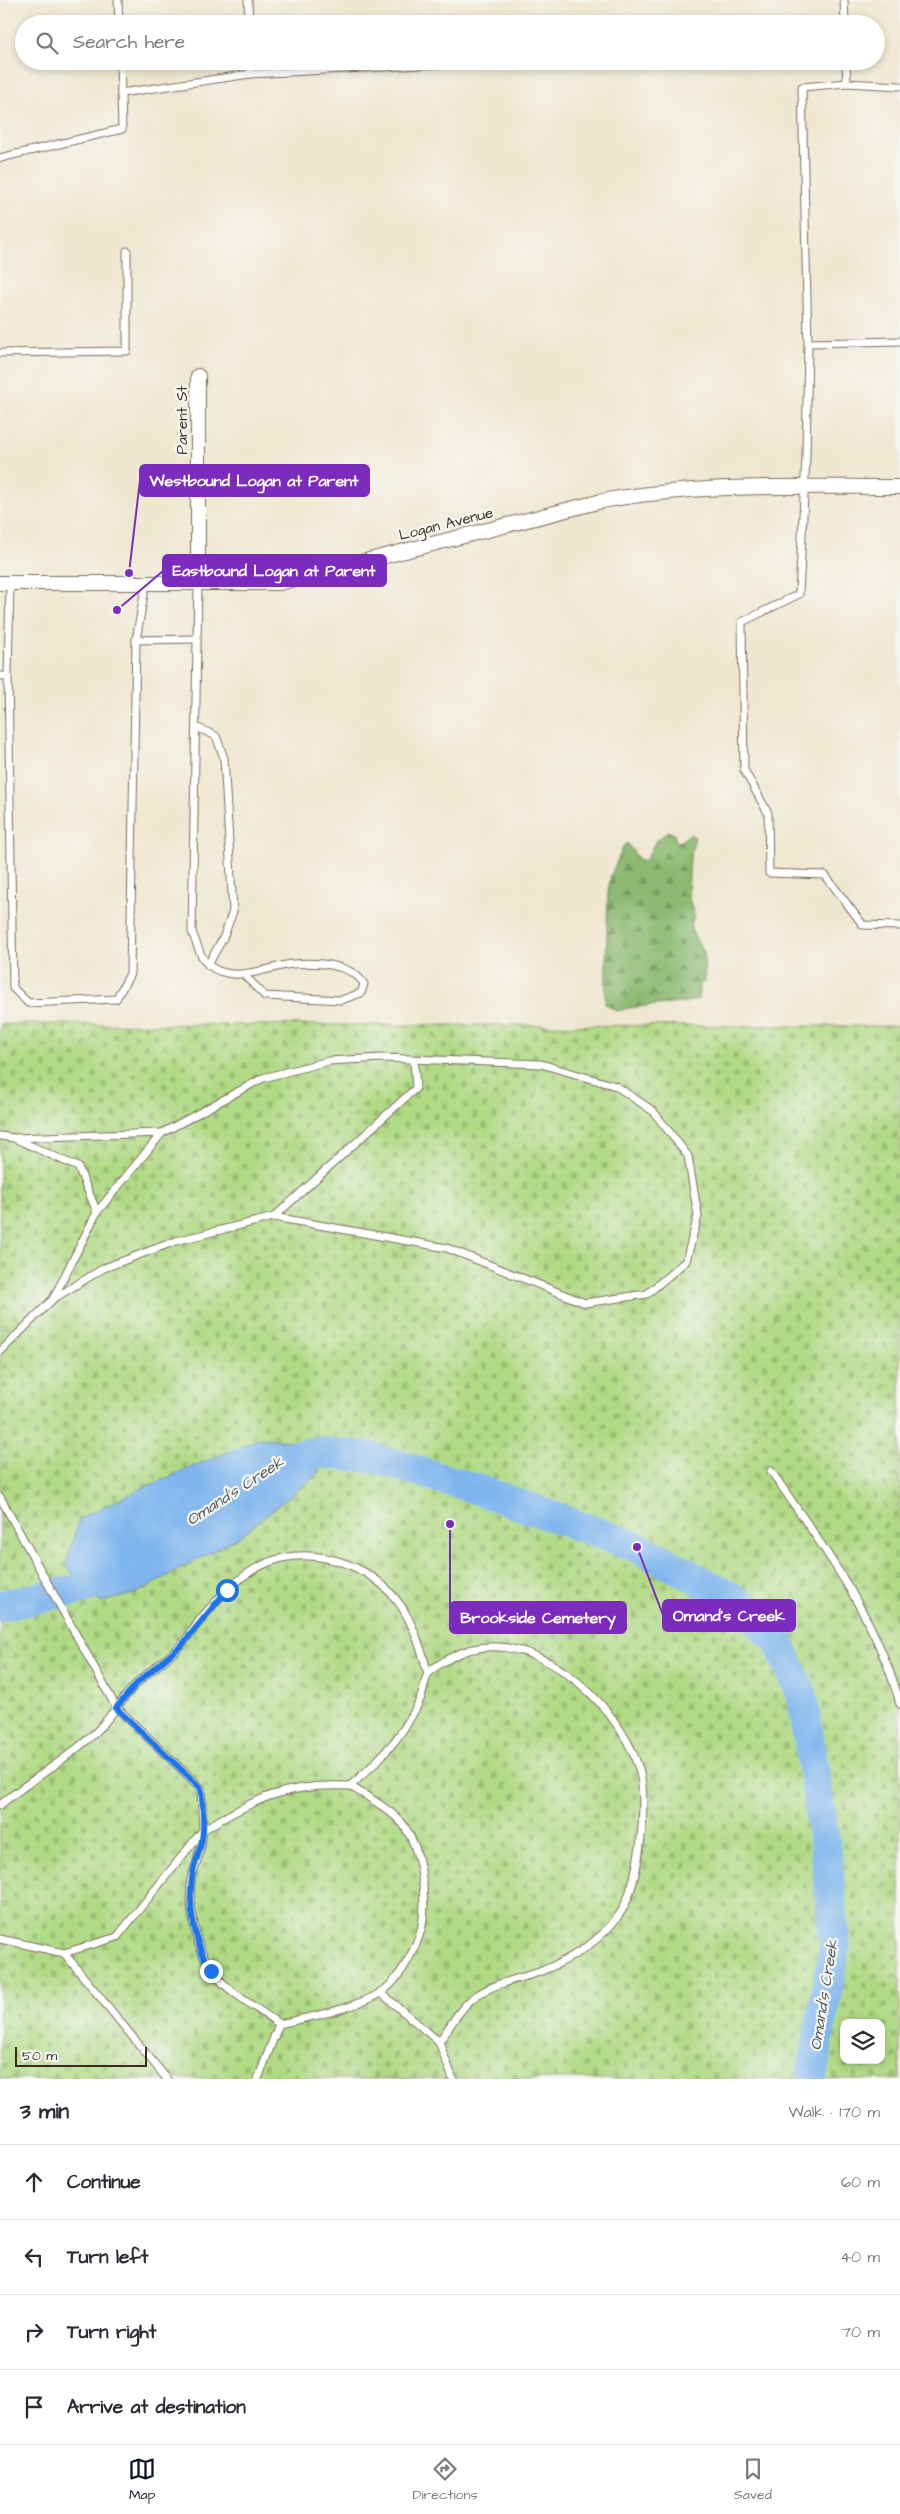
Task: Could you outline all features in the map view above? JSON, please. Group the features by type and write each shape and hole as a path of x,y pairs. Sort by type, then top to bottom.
{"street":[{"name":"Parent St","path":"198,376 198,583"},
{"name":"Logan Avenue","path":"5,583 280,583 602,501 648,493 736,487 900,487"}],"lane":[{"path":"118,0 119,15"},
{"path":"248,0 249,15"},
{"path":"844,0 845,15"},
{"path":"0,158 122,129 120,70"},
{"path":"121,93 250,74 326,70"},
{"path":"846,70 847,83"},
{"path":"900,86 847,83 802,87 808,343 806,457 799,594 742,622 744,770 768,813 768,873 825,874 863,925 900,926"},
{"path":"0,353 127,351 127,251"},
{"path":"808,343 900,341"},
{"path":"5,583 13,988 28,1003 116,1000 130,974 136,640 146,583"},
{"path":"198,583 192,932 208,965 219,971 243,974 293,964 319,964 342,968 358,975 364,984 361,993 342,1000 265,996 243,974"},
{"path":"136,640 197,639"},
{"path":"0,676 8,676"},
{"path":"196,727 216,736 224,758 233,902 233,911 224,936 208,965"},
{"path":"0,1352 53,1299 104,1268 176,1241 274,1218 447,1248 585,1303 647,1294 686,1261 698,1216 688,1156 653,1111 616,1086 541,1064 382,1058 330,1061 263,1078 162,1133 97,1212 53,1299"},
{"path":"274,1218 416,1088 414,1060"},
{"path":"0,1136 14,1138 162,1133"},
{"path":"14,1138 78,1167 97,1212"},
{"path":"771,1471 830,1558 872,1627 894,1679 900,1704"},
{"path":"0,1496 116,1708 201,1788 203,1830 198,1859 192,1877 191,1895 196,1936 202,1956 211,1971 247,2003 279,2024 311,2017 380,1992 396,1978 419,1936 423,1919 421,1874 417,1853 404,1826 365,1795 350,1786 314,1786 290,1788 260,1800 203,1830 117,1937 64,1953 0,1939"},
{"path":"0,1805 74,1752 97,1731 138,1682 182,1645 203,1616 244,1574 262,1564 286,1557 309,1556 334,1560 358,1568 379,1582 405,1611 418,1636 428,1674 422,1697 409,1721 391,1746 350,1786"},
{"path":"428,1674 451,1657 480,1648 514,1647 543,1658 568,1674 590,1694 618,1725 630,1748 640,1770 643,1831 630,1890 619,1915 589,1945 560,1963 495,1985 472,1999 439,2042"},
{"path":"64,1953 167,2079"},
{"path":"380,1992 439,2042 454,2079"},
{"path":"258,2079 279,2024"}],"green space":[{"path":"668,831 674,834 676,841 679,842 690,834 695,837 690,859 688,895 694,915 691,925 692,932 704,952 705,981 699,985 699,999 617,1011 605,1004 608,891 611,875 624,845 627,843 640,861 646,860 655,842"},
{"path":"0,1024 900,1026 900,2079 0,2079"}],"water":[{"path":"261,1438 308,1443 318,1452 319,1473 240,1536 137,1593 101,1602 85,1588 66,1565 79,1519 140,1489"}],"waterway":[{"name":"Omand's Creek","path":"277,1464 289,1457 318,1452 375,1458 479,1490 637,1547 735,1599 778,1641 802,1695 827,1857 835,1946 811,2079"},
{"name":"Omand's Creek","path":"0,1606 85,1588 120,1566"}],"place":[{"name":"Westbound Logan at Parent","path":"129,573"},
{"name":"Eastbound Logan at Parent","path":"117,610"},
{"name":"Brookside Cemetery","path":"450,1524"},
{"name":"Omand's Creek","path":"637,1547"}],"route":[{"path":"211,1971 202,1956 196,1936 191,1895 192,1877 198,1859 203,1830 201,1788 116,1708 138,1682 182,1645 203,1616 227,1590"}]}
